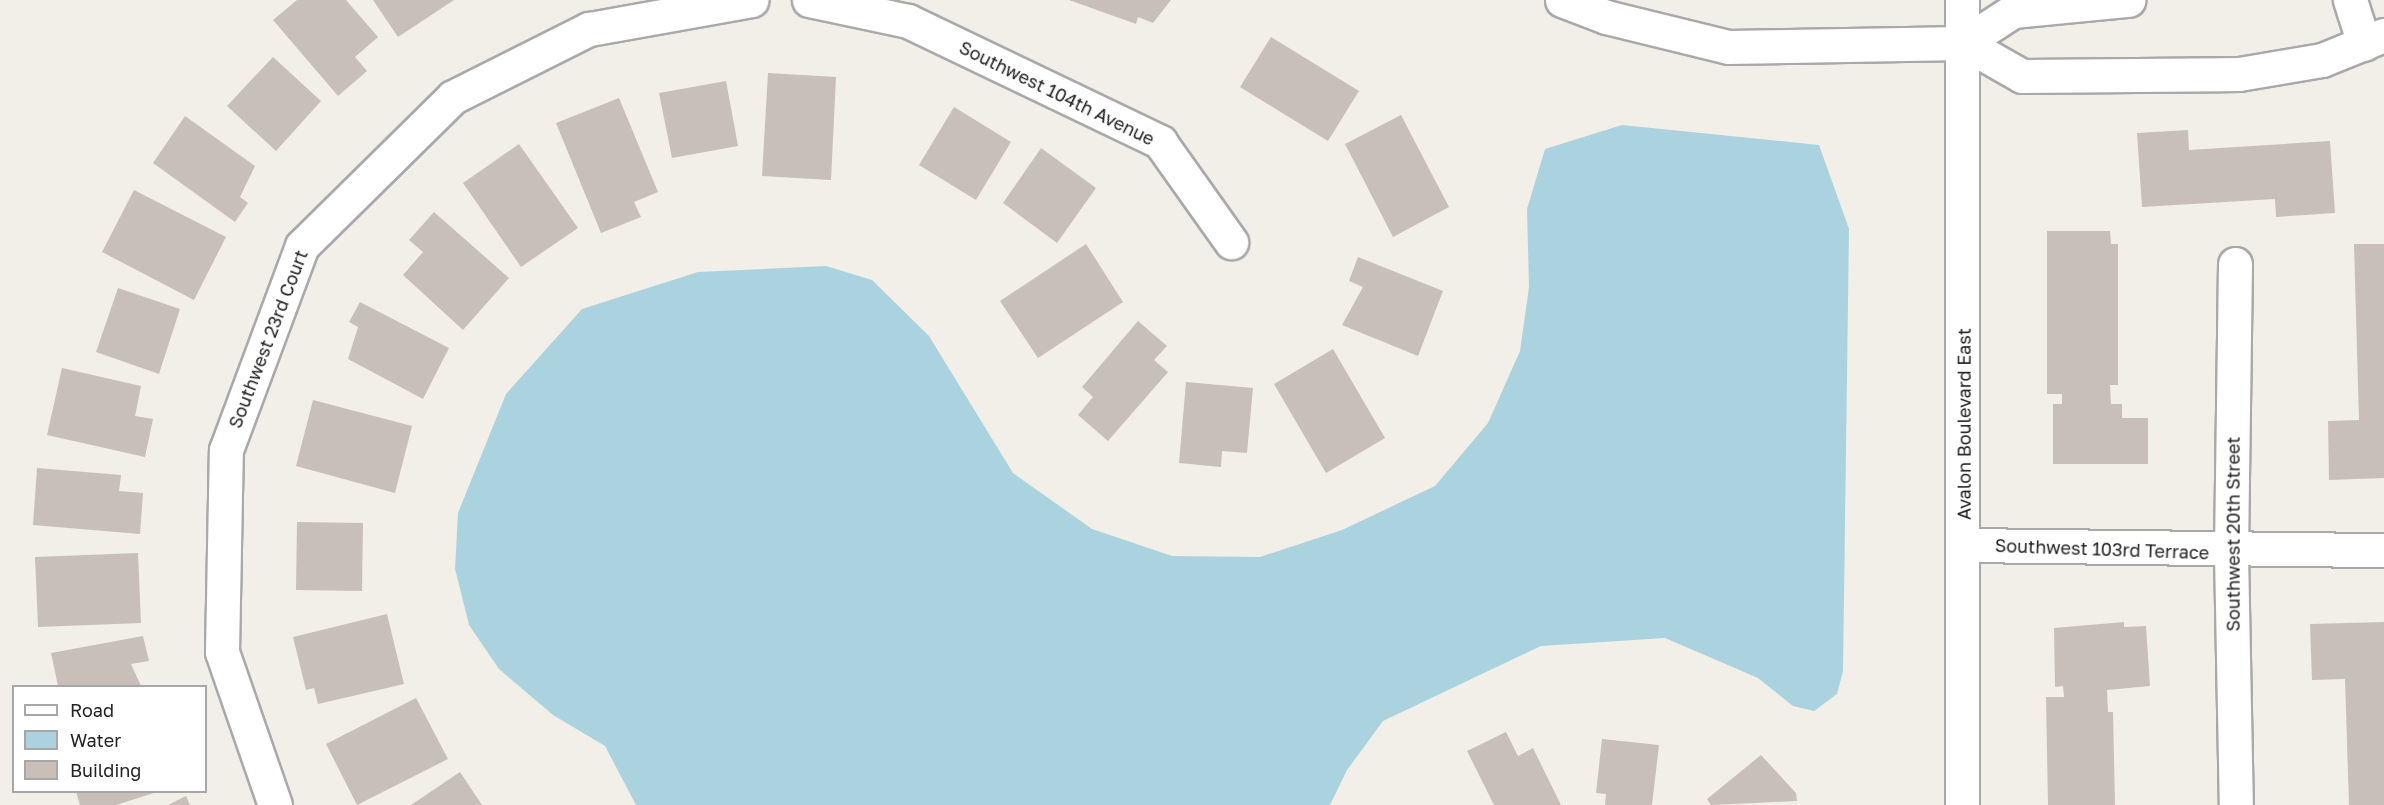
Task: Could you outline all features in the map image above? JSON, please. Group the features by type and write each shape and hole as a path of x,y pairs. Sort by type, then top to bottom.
{"street":[{"name":"Southwest 23rd Court","path":"275,805 222,652 226,450 302,246 453,97 589,29 751,0"},
{"path":"809,0 910,10"},
{"path":"1562,0 1606,17 1728,47 1964,43 2022,76 2239,74 2322,60 2374,39 2350,0"},
{"name":"Avalon Boulevard East","path":"1962,0 1964,43 1962,805"},
{"path":"1964,43 2013,11 2128,0"},
{"name":"Southwest 104th Avenue","path":"910,10 1160,141 1231,242"},
{"name":"Southwest 20th Street","path":"2235,264 2231,553 2236,805"},
{"name":"Southwest 103rd Terrace","path":"1964,545 2231,553 2384,550"}],"water":[{"path":"1622,125 1819,145 1849,229 1843,671 1837,694 1814,711 1793,706 1758,678 1665,638 1541,646 1383,721 1347,770 1330,805 636,805 605,746 553,715 499,669 469,625 455,569 458,513 506,394 582,309 698,272 826,266 872,280 929,336 1013,473 1092,529 1172,556 1260,557 1342,530 1435,486 1488,423 1520,351 1529,287 1527,209 1545,149"}],"building":[{"path":"297,0 346,0 378,37 355,57 367,71 338,96 273,20"},
{"path":"373,0 454,0 398,37"},
{"path":"1069,0 1171,0 1153,23 1138,17 1136,24"},
{"path":"1271,37 1359,91 1328,141 1240,87"},
{"path":"273,57 321,101 276,151 227,106"},
{"path":"768,73 836,77 831,180 762,176"},
{"path":"726,81 738,146 672,158 659,93"},
{"path":"619,98 658,192 634,202 641,217 601,233 556,123"},
{"path":"954,107 1011,142 976,200 919,165"},
{"path":"1401,115 1449,207 1393,237 1345,144"},
{"path":"185,116 255,166 240,197 248,203 235,222 153,163"},
{"path":"2188,130 2189,150 2330,141 2335,213 2276,217 2275,199 2142,207 2137,133"},
{"path":"519,144 578,228 521,267 463,183"},
{"path":"1041,148 1096,188 1057,243 1003,203"},
{"path":"134,190 226,237 194,300 102,252"},
{"path":"434,212 509,278 463,330 403,275 423,252 409,240"},
{"path":"2047,231 2110,231 2111,244 2118,244 2118,385 2110,385 2111,404 2122,404 2122,418 2148,418 2148,464 2053,464 2053,404 2062,404 2062,394 2047,394"},
{"path":"1086,244 1123,302 1038,358 1000,301"},
{"path":"2354,244 2384,244 2384,478 2329,480 2328,421 2359,420"},
{"path":"1358,257 1443,291 1418,356 1342,325 1363,287 1349,281"},
{"path":"118,288 180,309 159,374 96,352"},
{"path":"360,302 449,348 423,399 348,359 358,327 349,322"},
{"path":"1138,321 1167,346 1154,360 1168,372 1108,441 1078,415 1093,397 1082,387"},
{"path":"1333,349 1385,438 1326,473 1274,384"},
{"path":"62,368 141,386 135,416 153,419 145,457 47,435"},
{"path":"1186,382 1253,388 1247,453 1222,451 1221,467 1179,463"},
{"path":"313,400 412,426 395,493 296,466"},
{"path":"37,468 121,475 119,491 143,493 140,534 33,525"},
{"path":"297,522 363,523 362,591 296,590"},
{"path":"138,553 141,623 38,627 35,557"},
{"path":"387,614 404,684 318,704 314,688 306,690 293,637"},
{"path":"2124,622 2124,627 2146,626 2150,686 2107,690 2108,712 2113,712 2115,805 2048,805 2046,697 2064,697 2063,686 2055,687 2054,628"},
{"path":"2384,622 2384,805 2349,805 2345,679 2312,680 2310,624"},
{"path":"143,636 149,661 131,664 141,685 58,685 51,653"},
{"path":"416,698 448,759 357,805 326,744"},
{"path":"1506,732 1518,756 1533,748 1561,805 1494,805 1467,751"},
{"path":"1602,739 1659,745 1652,805 1605,805 1606,794 1596,793"},
{"path":"1761,755 1796,793 1797,801 1711,805 1707,799"},
{"path":"460,772 482,805 411,805"},
{"path":"76,793 154,793 116,805 80,805"},
{"path":"186,796 190,805 168,805"}]}
